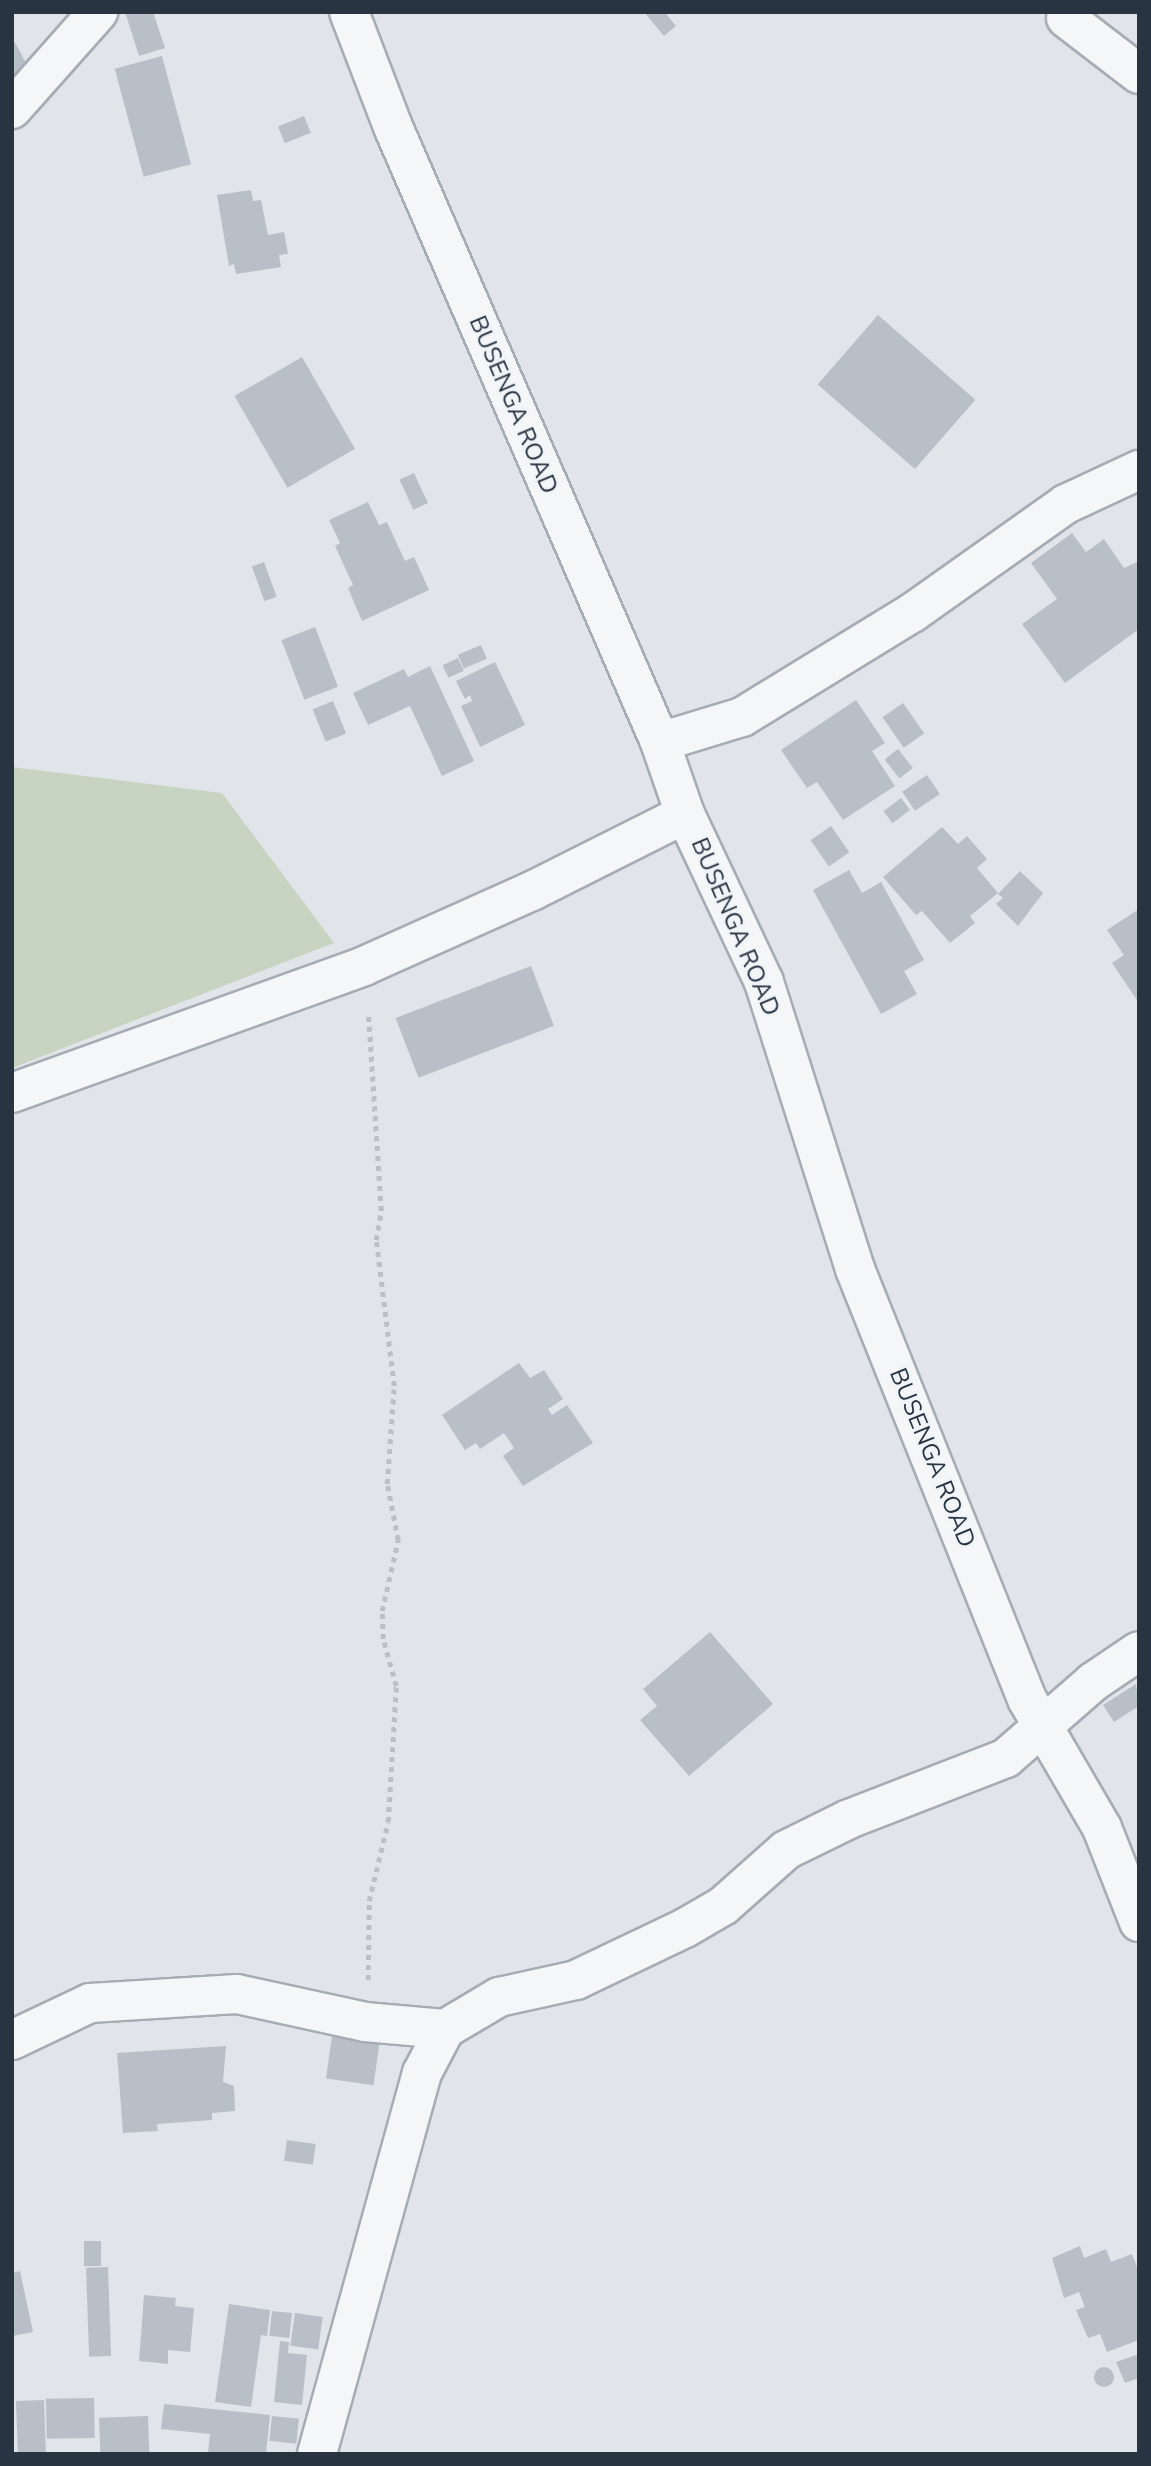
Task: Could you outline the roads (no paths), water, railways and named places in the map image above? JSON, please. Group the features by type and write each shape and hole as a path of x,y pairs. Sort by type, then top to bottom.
{"street":[{"path":"12,109 98,12"},
{"name":"BUSENGA ROAD","path":"349,12 415,179 660,742 685,814 764,982 855,1269 1027,1699 1044,1723 1102,1828 1139,1922"},
{"path":"1066,19 1139,74"},
{"path":"660,742 742,717 912,613 1066,504 1139,470"},
{"path":"12,1093 364,966 532,891 685,814"},
{"path":"317,2454 422,2073 445,2029 499,1997 576,1980 685,1928 723,1906 786,1850 849,1819 1006,1758 1044,1723 1139,1651"},
{"path":"12,2040 90,2004 237,1994 365,2022 445,2029"}]}
